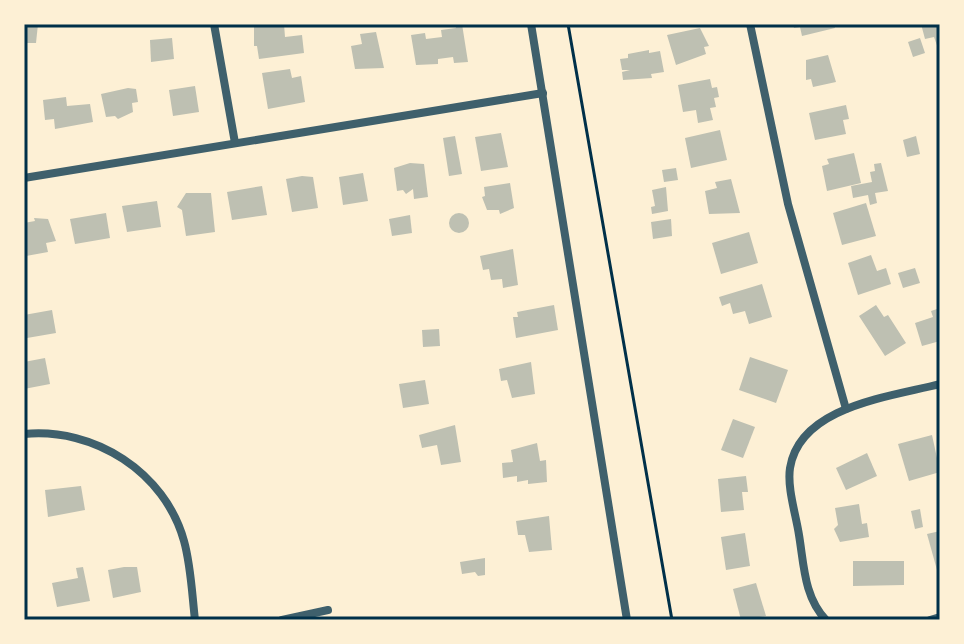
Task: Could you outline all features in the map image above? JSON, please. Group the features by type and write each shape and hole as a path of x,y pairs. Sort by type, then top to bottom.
{"street":[{"path":"214,24 235,143"},
{"path":"531,24 627,620"},
{"path":"750,24 788,204 846,409"},
{"path":"24,178 543,93"},
{"path":"826,620 808,593 789,472 795,449 808,431 846,409 940,384"},
{"path":"24,434 43,432 82,438 125,459 160,491 184,540 195,620"},
{"path":"282,620 328,610"},
{"path":"930,620 940,617"}],"path":[{"path":"568,24 672,620"}],"building":[{"path":"24,24 38,24 36,43 24,43"},
{"path":"254,24 284,24 285,37 302,35 304,53 259,59 257,46 254,46"},
{"path":"455,24 462,24 468,62 454,63 453,57 438,59 438,64 416,65 411,35 425,33 426,39 442,37 441,30 456,28"},
{"path":"793,24 834,24 835,28 802,36 800,27 794,28"},
{"path":"921,24 940,24 940,54 934,37 925,39"},
{"path":"700,28 709,46 704,47 706,54 676,65 667,35"},
{"path":"376,32 384,68 355,69 351,46 362,44 360,34"},
{"path":"172,38 174,59 151,62 150,40"},
{"path":"920,38 925,53 913,57 908,42"},
{"path":"649,50 649,53 660,51 664,72 651,74 652,78 623,80 622,72 630,70 622,70 620,59 628,58 628,54"},
{"path":"828,55 836,82 813,87 811,79 806,80 806,60"},
{"path":"290,69 292,78 301,76 305,102 268,109 262,73"},
{"path":"710,79 712,88 717,87 719,97 714,98 716,107 710,108 713,120 698,123 696,110 683,112 678,85"},
{"path":"195,86 199,112 173,116 169,90"},
{"path":"136,89 138,102 132,103 133,112 118,119 115,116 106,117 101,94"},
{"path":"66,97 67,106 90,104 93,122 55,129 54,119 45,120 43,100"},
{"path":"846,105 849,119 843,120 846,134 815,140 809,113"},
{"path":"720,130 727,160 691,168 685,138"},
{"path":"501,133 508,167 481,171 475,137"},
{"path":"455,136 462,174 449,176 443,138"},
{"path":"916,136 920,154 907,157 903,140"},
{"path":"854,153 861,183 827,191 822,166 829,164 827,159"},
{"path":"410,163 424,164 428,197 414,199 413,189 406,194 403,190 397,191 394,168"},
{"path":"881,163 888,191 875,193 877,203 870,205 868,195 853,198 851,186 872,182 870,172 875,171 874,164"},
{"path":"676,168 678,180 664,182 662,170"},
{"path":"363,173 368,201 343,205 339,177"},
{"path":"313,177 318,208 292,212 286,179"},
{"path":"731,179 740,213 709,214 705,191 717,188 715,182"},
{"path":"510,183 514,208 500,214 499,210 487,210 482,197 485,196 484,187"},
{"path":"262,186 267,215 232,220 227,192"},
{"path":"666,187 668,211 652,214 651,207 655,206 652,190"},
{"path":"186,193 211,193 215,232 186,236 182,210 177,207"},
{"path":"157,201 161,227 127,232 122,206"},
{"path":"866,203 876,236 842,245 833,213"},
{"path":"106,213 110,238 75,244 70,219"},
{"path":"459,213 466,216 469,223 466,230 459,233 452,230 449,223 452,216"},
{"path":"410,215 412,233 392,236 389,219"},
{"path":"34,218 48,219 56,241 46,243 48,252 26,256 24,223 35,221"},
{"path":"671,219 672,236 653,239 651,222"},
{"path":"749,232 758,263 721,274 712,243"},
{"path":"513,249 518,285 503,288 502,279 491,280 489,269 483,270 480,256"},
{"path":"871,255 877,271 886,268 891,284 858,295 848,263"},
{"path":"915,268 920,283 903,288 898,273"},
{"path":"762,284 772,317 749,324 745,311 733,314 730,303 722,306 719,297"},
{"path":"554,305 558,330 516,338 513,317 518,317 517,312"},
{"path":"876,305 884,317 888,315 906,343 885,356 859,316"},
{"path":"940,308 940,341 922,346 915,323 933,317 931,311"},
{"path":"52,310 56,333 27,338 24,315"},
{"path":"439,329 440,346 423,347 422,330"},
{"path":"750,357 788,370 776,403 739,390"},
{"path":"45,358 50,384 24,389 24,362"},
{"path":"531,362 535,394 512,398 507,380 501,381 499,369"},
{"path":"425,380 429,404 403,408 399,384"},
{"path":"733,419 755,427 743,458 721,450"},
{"path":"455,425 461,462 441,465 437,445 422,448 419,435"},
{"path":"932,435 940,472 909,481 898,444"},
{"path":"537,443 540,461 546,460 547,482 528,484 528,480 517,482 517,476 503,478 502,463 513,462 511,450"},
{"path":"867,453 877,476 846,490 836,468"},
{"path":"746,476 748,492 742,492 744,510 721,512 718,479"},
{"path":"81,486 85,510 48,517 45,490"},
{"path":"859,504 862,524 867,523 869,537 840,542 834,529 838,525 835,508"},
{"path":"920,509 923,527 915,529 911,511"},
{"path":"549,516 552,550 529,552 525,535 518,535 516,521"},
{"path":"940,531 940,570 937,570 927,534"},
{"path":"745,533 750,566 726,570 721,537"},
{"path":"485,558 485,575 478,576 475,572 462,574 460,562"},
{"path":"853,561 904,561 904,585 853,586"},
{"path":"83,567 90,601 57,607 52,583 78,578 76,568"},
{"path":"137,567 141,592 113,598 108,570"},
{"path":"756,583 766,616 741,620 733,589"}]}
